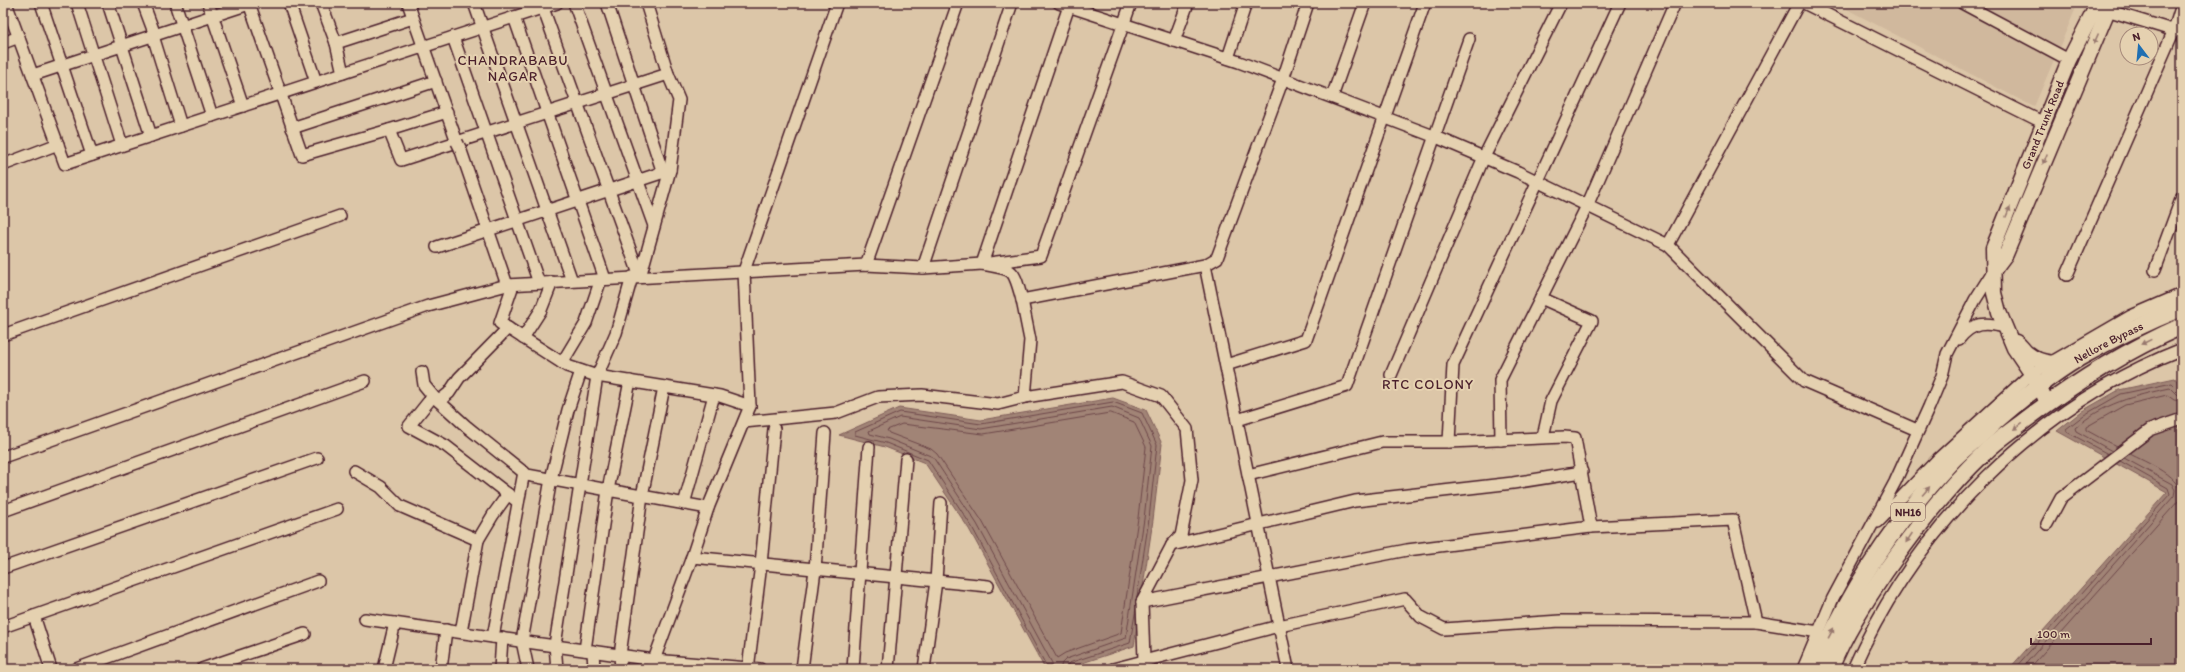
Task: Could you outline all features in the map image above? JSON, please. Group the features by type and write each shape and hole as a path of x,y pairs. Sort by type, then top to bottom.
{"highway":[{"name":"Nellore Bypass","path":"2038,375 2078,359 2135,328 2182,308"},
{"name":"Nellore Bypass","path":"2051,400 2144,342 2182,326"},
{"name":"NH16","path":"1816,669 1829,638 1857,587 1901,520 1951,462 2012,408 2038,375"},
{"name":"NH16","path":"1830,669 1844,637 1873,590 1912,532 1958,479 1985,451 2051,400"}],"main road":[{"name":"Grand Trunk Road","path":"1999,251 2044,123 2070,60 2103,6"},
{"path":"2051,400 2038,375 2023,355 2019,344 2007,332 1994,293 1994,270 1999,251 2103,6"}],"street":[{"path":"6,3 65,164 514,17 524,8 543,8 557,3"},
{"path":"42,3 64,65 92,155"},
{"path":"77,3 95,55 122,145"},
{"path":"108,3 151,136"},
{"path":"143,3 181,126"},
{"path":"175,3 212,116"},
{"path":"208,3 243,106"},
{"path":"33,75 249,3 302,155 447,112"},
{"path":"289,3 316,82"},
{"path":"321,3 336,43 343,73"},
{"path":"408,3 488,231 510,285 500,323 562,363 581,371 597,376 714,395 750,406"},
{"path":"474,3 484,27 572,281"},
{"path":"574,3 654,226"},
{"path":"607,3 634,85 666,171"},
{"path":"557,669 555,645 597,376 616,333 654,226 679,100 668,74 646,3"},
{"path":"654,665 708,508 750,406 744,271 837,3"},
{"path":"866,265 958,3"},
{"path":"923,268 1012,3"},
{"path":"3,457 428,306 510,285 866,265 923,268 982,264 1041,256 1131,3"},
{"path":"1174,41 1188,3"},
{"path":"1228,58 1246,3"},
{"path":"1022,300 1205,265 1217,258 1283,79 1308,3"},
{"path":"1332,97 1365,3"},
{"path":"1226,365 1306,340 1386,118 1425,3"},
{"path":"1390,375 1484,158 1561,3"},
{"path":"1448,442 1453,365 1536,181 1620,3"},
{"path":"1501,440 1500,380 1587,206 1674,3"},
{"path":"1668,246 1799,3"},
{"path":"1804,3 2044,123"},
{"path":"1962,3 2070,60"},
{"path":"982,264 1066,4 1124,25 1228,58 1436,137 1536,181 1668,246 1804,381 1917,430"},
{"path":"2067,275 2178,31 2182,4"},
{"path":"2103,6 2178,31"},
{"path":"543,8 609,191 636,277"},
{"path":"514,17 578,201 603,279 586,323 562,363"},
{"path":"336,43 413,18"},
{"path":"3,43 19,37"},
{"path":"453,37 539,283"},
{"path":"1237,420 1347,386 1436,137 1469,39"},
{"path":"389,130 401,160 668,74"},
{"path":"292,128 436,81"},
{"path":"3,165 58,144"},
{"path":"436,246 488,231 666,171"},
{"path":"2155,270 2182,197"},
{"path":"3,335 340,216"},
{"path":"982,264 1007,269 1015,275 1030,340 1025,397"},
{"path":"1205,265 1288,669"},
{"path":"1803,669 1833,598 1895,482 1942,376 1947,354 1975,300 1994,270"},
{"path":"523,338 541,310 552,282"},
{"path":"1868,533 1938,459 2038,375 2132,316 2182,294"},
{"path":"1541,298 1592,321 1551,401 1543,437"},
{"path":"1947,354 1964,333 1979,324 2007,332"},
{"path":"508,328 459,378 450,393 436,398 409,426 446,446 518,502"},
{"path":"1853,669 1887,603 1928,542 1973,490 2002,462 2065,410 2153,360 2182,349"},
{"path":"528,669 522,640 551,479 568,410 581,371"},
{"path":"422,372 424,385 436,398 466,426 527,475 708,508"},
{"path":"3,511 365,381"},
{"path":"594,669 589,651 608,490 630,381"},
{"path":"744,422 836,414 878,397 922,395 998,404 1025,397 1122,382 1161,396 1187,430 1192,480 1181,536 1172,545 1142,602 1144,660"},
{"path":"621,669 620,655 642,496 664,387"},
{"path":"684,504 714,395"},
{"path":"2048,524 2061,498 2150,430 2182,419"},
{"path":"748,668 762,564 774,429"},
{"path":"802,669 815,570 825,433"},
{"path":"1248,475 1382,442 1448,442 1543,437 1575,438 1591,527"},
{"path":"854,669 859,574 869,447"},
{"path":"3,568 317,458"},
{"path":"888,669 906,459"},
{"path":"354,470 381,487 400,506 478,540"},
{"path":"500,669 497,638 524,472"},
{"path":"1172,545 1258,523 1355,501 1513,483 1582,472"},
{"path":"461,632 478,540 492,515 508,494"},
{"path":"924,669 936,581 941,503"},
{"path":"3,627 337,509"},
{"path":"1142,602 1407,550 1591,527 1733,520 1756,622"},
{"path":"692,558 988,586"},
{"path":"76,669 318,581"},
{"path":"1113,669 1279,626 1405,599 1421,617 1444,629 1560,621 1756,622 1819,632"},
{"path":"34,616 51,669"},
{"path":"365,619 620,655 654,665 760,669"},
{"path":"384,669 395,623"},
{"path":"441,669 446,630"},
{"path":"202,669 305,634"}],"shaded area":[{"path":"1835,3 2078,3 2034,107"}],"water":[{"path":"2175,378 2182,389 2182,669 2009,669 2167,492 2057,431 2082,411 2119,390"},
{"path":"1113,398 1146,410 1162,444 1153,520 1134,646 1064,669 1045,669 969,529 925,463 885,447 839,435 899,408 981,420"}],"district":[{"name":"CHANDRABABU NAGAR","path":"513,68"},
{"name":"RTC COLONY","path":"1428,384"}]}
